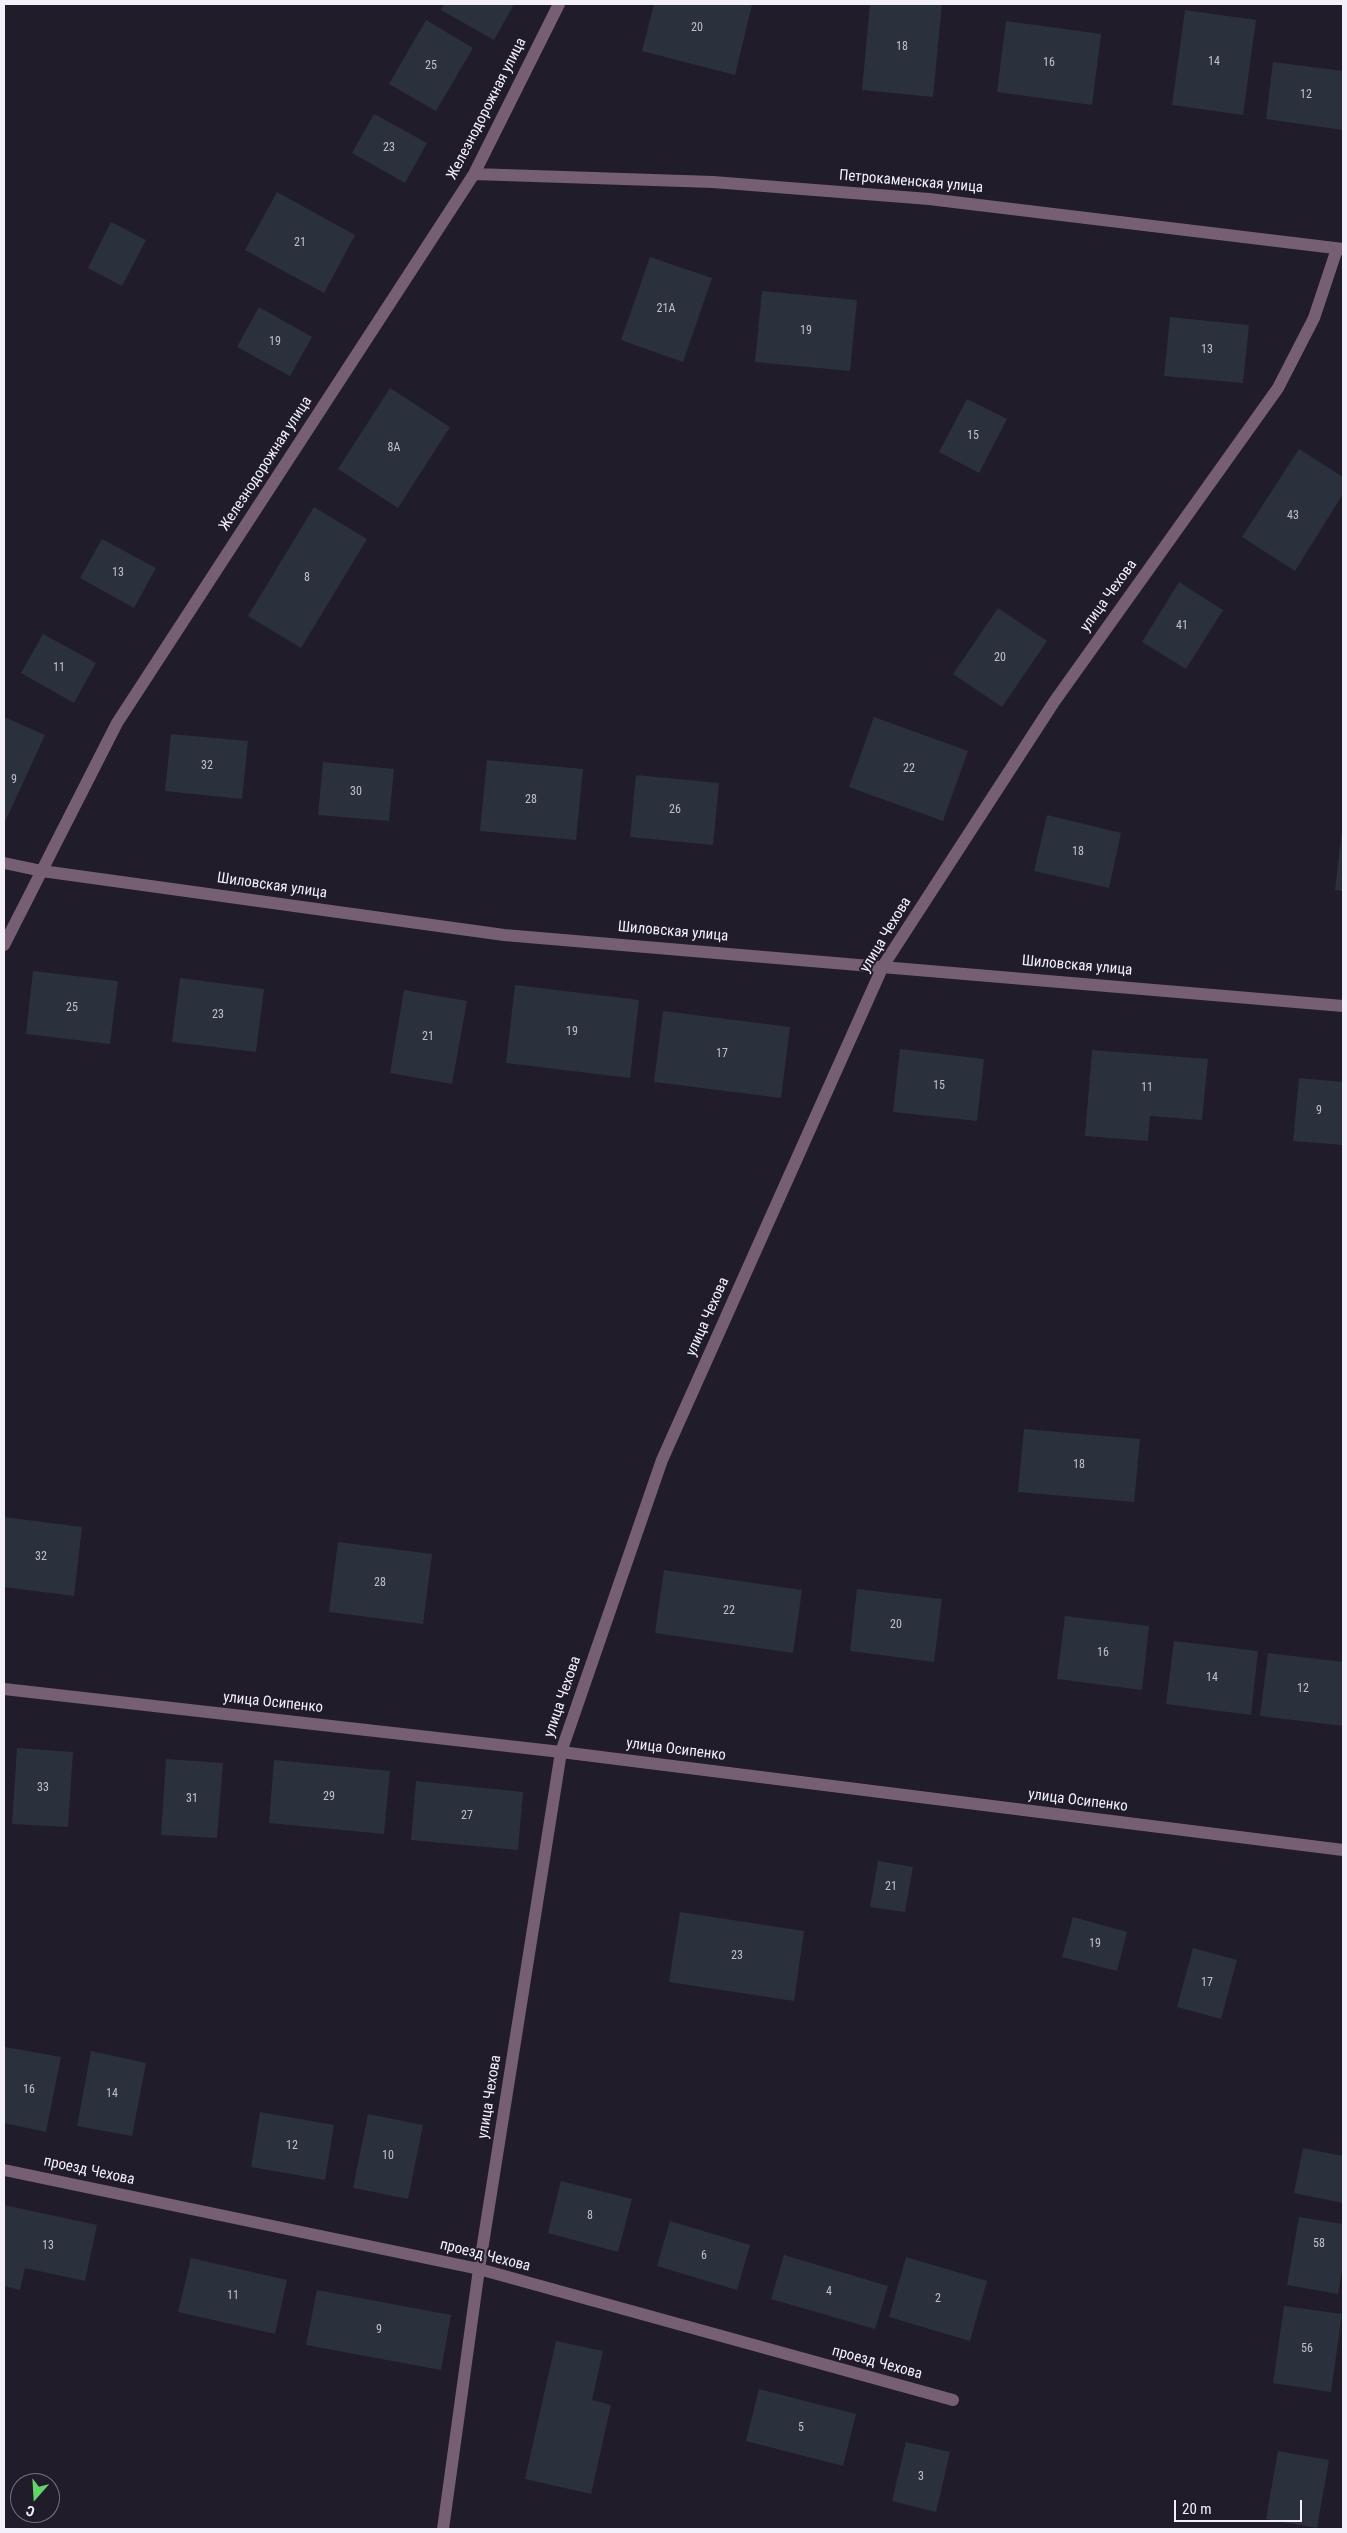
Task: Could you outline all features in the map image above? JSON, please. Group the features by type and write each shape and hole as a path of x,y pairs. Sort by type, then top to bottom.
{"street":[{"name":"Железнодорожная улица","path":"4,945 117,722 474,174 559,4"},
{"name":"Петрокаменская улица","path":"474,174 713,182 929,199 1340,249"},
{"name":"улица Чехова","path":"443,2529 479,2269 561,1752 662,1460 883,966 1054,702 1278,388 1314,318 1340,249"},
{"name":"Шиловская улица","path":"4,863 42,871 504,934 1343,1006"},
{"name":"улица Осипенко","path":"4,1689 561,1752 1343,1850"},
{"name":"проезд Чехова","path":"4,2170 479,2269 953,2400"}],"building":[{"path":"444,4 514,4 494,40 441,10"},
{"path":"654,4 752,5 735,75 642,51"},
{"path":"870,4 942,4 933,97 862,90"},
{"path":"1185,10 1256,20 1243,115 1172,105"},
{"path":"426,20 473,48 436,111 389,84"},
{"path":"1006,21 1101,34 1092,105 997,92"},
{"path":"1273,62 1343,71 1343,130 1266,119"},
{"path":"374,114 427,143 405,183 352,153"},
{"path":"277,192 355,235 324,293 245,250"},
{"path":"111,222 146,240 122,286 88,268"},
{"path":"650,257 712,278 683,362 621,340"},
{"path":"762,291 857,300 850,371 755,362"},
{"path":"259,307 312,337 290,376 237,347"},
{"path":"1170,317 1249,325 1243,383 1164,376"},
{"path":"390,388 450,427 398,508 338,469"},
{"path":"967,399 1007,419 979,473 939,452"},
{"path":"1299,449 1343,477 1343,494 1295,571 1242,537"},
{"path":"314,507 367,539 301,648 248,616"},
{"path":"102,539 156,568 134,608 80,578"},
{"path":"1179,582 1223,610 1186,669 1142,642"},
{"path":"998,608 1047,641 1002,707 953,674"},
{"path":"43,634 96,663 74,703 21,673"},
{"path":"4,717 45,735 4,824"},
{"path":"874,717 968,751 943,821 849,787"},
{"path":"171,734 248,741 242,799 165,791"},
{"path":"487,760 583,769 576,840 480,831"},
{"path":"323,762 394,769 389,821 318,815"},
{"path":"636,775 719,783 713,845 630,837"},
{"path":"1047,815 1121,833 1109,888 1034,871"},
{"path":"1343,830 1343,891 1335,890"},
{"path":"33,971 118,981 110,1044 26,1034"},
{"path":"180,978 264,989 256,1052 172,1042"},
{"path":"515,985 639,1000 630,1078 506,1063"},
{"path":"404,990 467,1001 452,1084 390,1073"},
{"path":"663,1011 790,1027 781,1098 654,1082"},
{"path":"900,1049 984,1059 977,1121 893,1112"},
{"path":"1092,1050 1208,1059 1202,1120 1150,1116 1148,1141 1085,1136"},
{"path":"1299,1078 1343,1082 1343,1145 1293,1141"},
{"path":"1024,1429 1140,1439 1134,1502 1018,1492"},
{"path":"4,1517 82,1527 74,1596 4,1587"},
{"path":"338,1542 432,1554 423,1624 329,1612"},
{"path":"664,1570 802,1590 793,1653 655,1633"},
{"path":"857,1589 942,1599 934,1662 850,1651"},
{"path":"1065,1616 1149,1626 1142,1690 1057,1679"},
{"path":"1174,1641 1258,1651 1251,1715 1166,1704"},
{"path":"1268,1653 1343,1662 1343,1726 1260,1716"},
{"path":"17,1748 73,1752 68,1827 12,1824"},
{"path":"166,1759 223,1763 217,1838 161,1835"},
{"path":"274,1760 390,1771 384,1834 269,1823"},
{"path":"416,1781 523,1792 518,1850 411,1840"},
{"path":"878,1861 913,1867 905,1912 870,1907"},
{"path":"680,1912 804,1931 794,2001 669,1982"},
{"path":"1073,1917 1127,1932 1117,1971 1062,1957"},
{"path":"1193,1948 1237,1960 1221,2019 1177,2007"},
{"path":"5,2047 61,2057 46,2132 4,2123"},
{"path":"91,2051 146,2063 132,2136 77,2126"},
{"path":"260,2112 334,2125 325,2180 251,2167"},
{"path":"368,2114 423,2125 408,2199 353,2188"},
{"path":"1303,2148 1343,2156 1343,2203 1294,2193"},
{"path":"561,2181 632,2199 618,2252 548,2233"},
{"path":"4,2205 97,2225 85,2281 25,2268 20,2290 4,2286"},
{"path":"1299,2217 1343,2224 1343,2264 1338,2294 1287,2285"},
{"path":"670,2221 750,2245 737,2290 657,2266"},
{"path":"784,2255 888,2286 875,2329 771,2299"},
{"path":"906,2257 987,2281 970,2341 889,2317"},
{"path":"191,2258 287,2280 275,2334 178,2312"},
{"path":"317,2290 451,2315 441,2370 306,2345"},
{"path":"1284,2306 1342,2314 1331,2392 1273,2383"},
{"path":"556,2341 603,2351 592,2400 611,2405 591,2494 525,2479"},
{"path":"759,2389 856,2414 843,2466 746,2441"},
{"path":"906,2442 950,2452 936,2512 892,2501"},
{"path":"1278,2451 1329,2460 1317,2528 1266,2519"}]}
